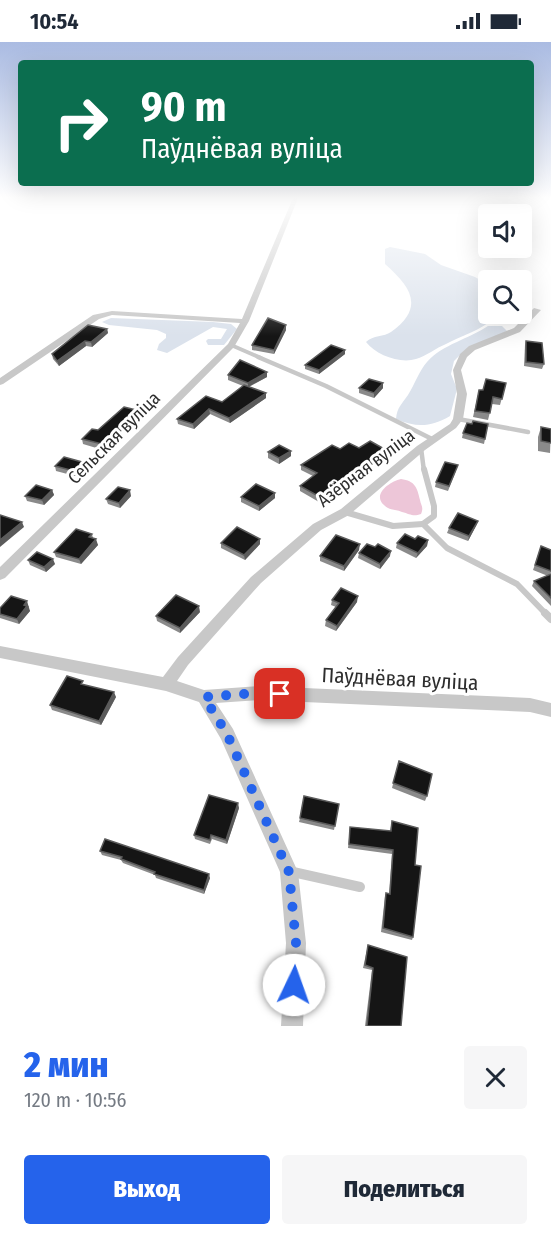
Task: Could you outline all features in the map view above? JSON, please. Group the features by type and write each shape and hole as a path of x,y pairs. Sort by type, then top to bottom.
{"street":[{"name":"Сельская вуліца","path":"0,575 231,345 245,321 277,244"},
{"path":"458,419 462,393 457,370 463,356 472,348 517,330 537,310"},
{"path":"0,382 84,324 96,317 112,313 245,321"},
{"name":"Азёрная вуліца","path":"166,684 183,660 256,580 317,527 345,512 421,448 453,426 458,419"},
{"name":"Паўднёвая вуліца","path":"0,652 166,684 204,697 258,693 530,705 551,710"},
{"path":"204,697 227,734 289,872 296,943 292,1026"}],"lane":[{"path":"231,345 326,386 434,440"},
{"path":"458,419 528,432"},
{"path":"345,512 394,526 412,528 434,516 434,506 425,478 421,448"},
{"path":"423,524 447,548 517,584 551,620"},
{"path":"289,872 360,886"}],"shaded area":[{"path":"390,247 425,254 441,265 478,279 478,324 486,324 416,359 396,359 370,347 366,342 391,332 402,323 411,305 407,289 385,264 385,249"},
{"path":"111,318 213,322 231,324 237,329 224,345 208,345 206,341 208,339 221,339 227,329 213,327 167,353 157,350 159,344 166,338 166,334 157,330 109,325 102,322"},
{"path":"488,326 502,326 507,331 464,351 454,361 451,374 457,389 450,416 424,425 396,419 399,409 427,362 448,346"},
{"path":"401,479 409,481 416,488 422,508 421,514 412,515 390,509 380,499 386,487"}],"building":[{"path":"268,318 286,325 274,350 252,345"},
{"path":"88,325 107,329 91,342 85,341 57,361 52,354"},
{"path":"526,341 542,343 544,364 526,362"},
{"path":"331,345 345,350 319,370 305,365"},
{"path":"240,360 267,372 248,383 228,375"},
{"path":"369,379 383,383 374,393 359,388"},
{"path":"486,379 506,383 502,399 493,397 490,413 475,411 479,390 483,390"},
{"path":"244,385 266,393 229,418 209,409 193,424 177,419 206,396 222,402"},
{"path":"124,407 136,410 102,444 82,439 92,429 98,430"},
{"path":"473,421 488,424 485,439 463,433 467,423 472,424"},
{"path":"541,427 551,429 551,443 541,441"},
{"path":"370,441 388,451 362,466 320,497 300,486 317,473 301,465 332,445 340,449 349,443 359,448"},
{"path":"279,445 291,451 279,458 268,452"},
{"path":"64,457 82,462 74,471 55,466"},
{"path":"445,462 458,465 449,486 436,482"},
{"path":"256,484 275,493 259,506 241,497"},
{"path":"36,485 52,490 42,500 25,496"},
{"path":"118,487 130,490 119,503 106,499"},
{"path":"458,513 478,521 469,536 449,528"},
{"path":"0,515 22,522 0,540"},
{"path":"237,527 260,539 244,555 221,543"},
{"path":"76,529 92,534 89,537 96,539 79,559 54,552"},
{"path":"405,534 415,539 418,536 428,540 418,553 397,543"},
{"path":"336,535 360,544 344,566 320,556"},
{"path":"367,544 375,547 378,544 391,551 380,564 359,553"},
{"path":"541,546 551,550 551,571 535,565"},
{"path":"37,552 53,559 44,567 28,560"},
{"path":"551,574 551,598 534,581"},
{"path":"341,588 358,596 337,626 326,620 339,603 332,600"},
{"path":"176,595 199,606 180,628 156,616"},
{"path":"11,596 27,601 24,605 27,606 17,619 0,614 0,608"},
{"path":"67,676 83,681 81,684 114,692 99,721 50,705"},
{"path":"399,761 432,774 427,796 393,783"},
{"path":"209,795 238,803 226,840 211,835 210,840 194,835"},
{"path":"304,796 339,804 335,826 300,818"},
{"path":"392,821 418,828 415,865 421,866 413,937 383,928 386,893 390,894 393,850 349,844 350,827 391,831"},
{"path":"105,839 209,874 204,890 154,874 155,872 121,859 122,857 100,851"},
{"path":"368,945 407,957 401,1026 367,1026 373,968 365,965"}],"route":[{"path":"280,694 258,693 204,697 227,734 289,872 296,943 294,985"}]}
